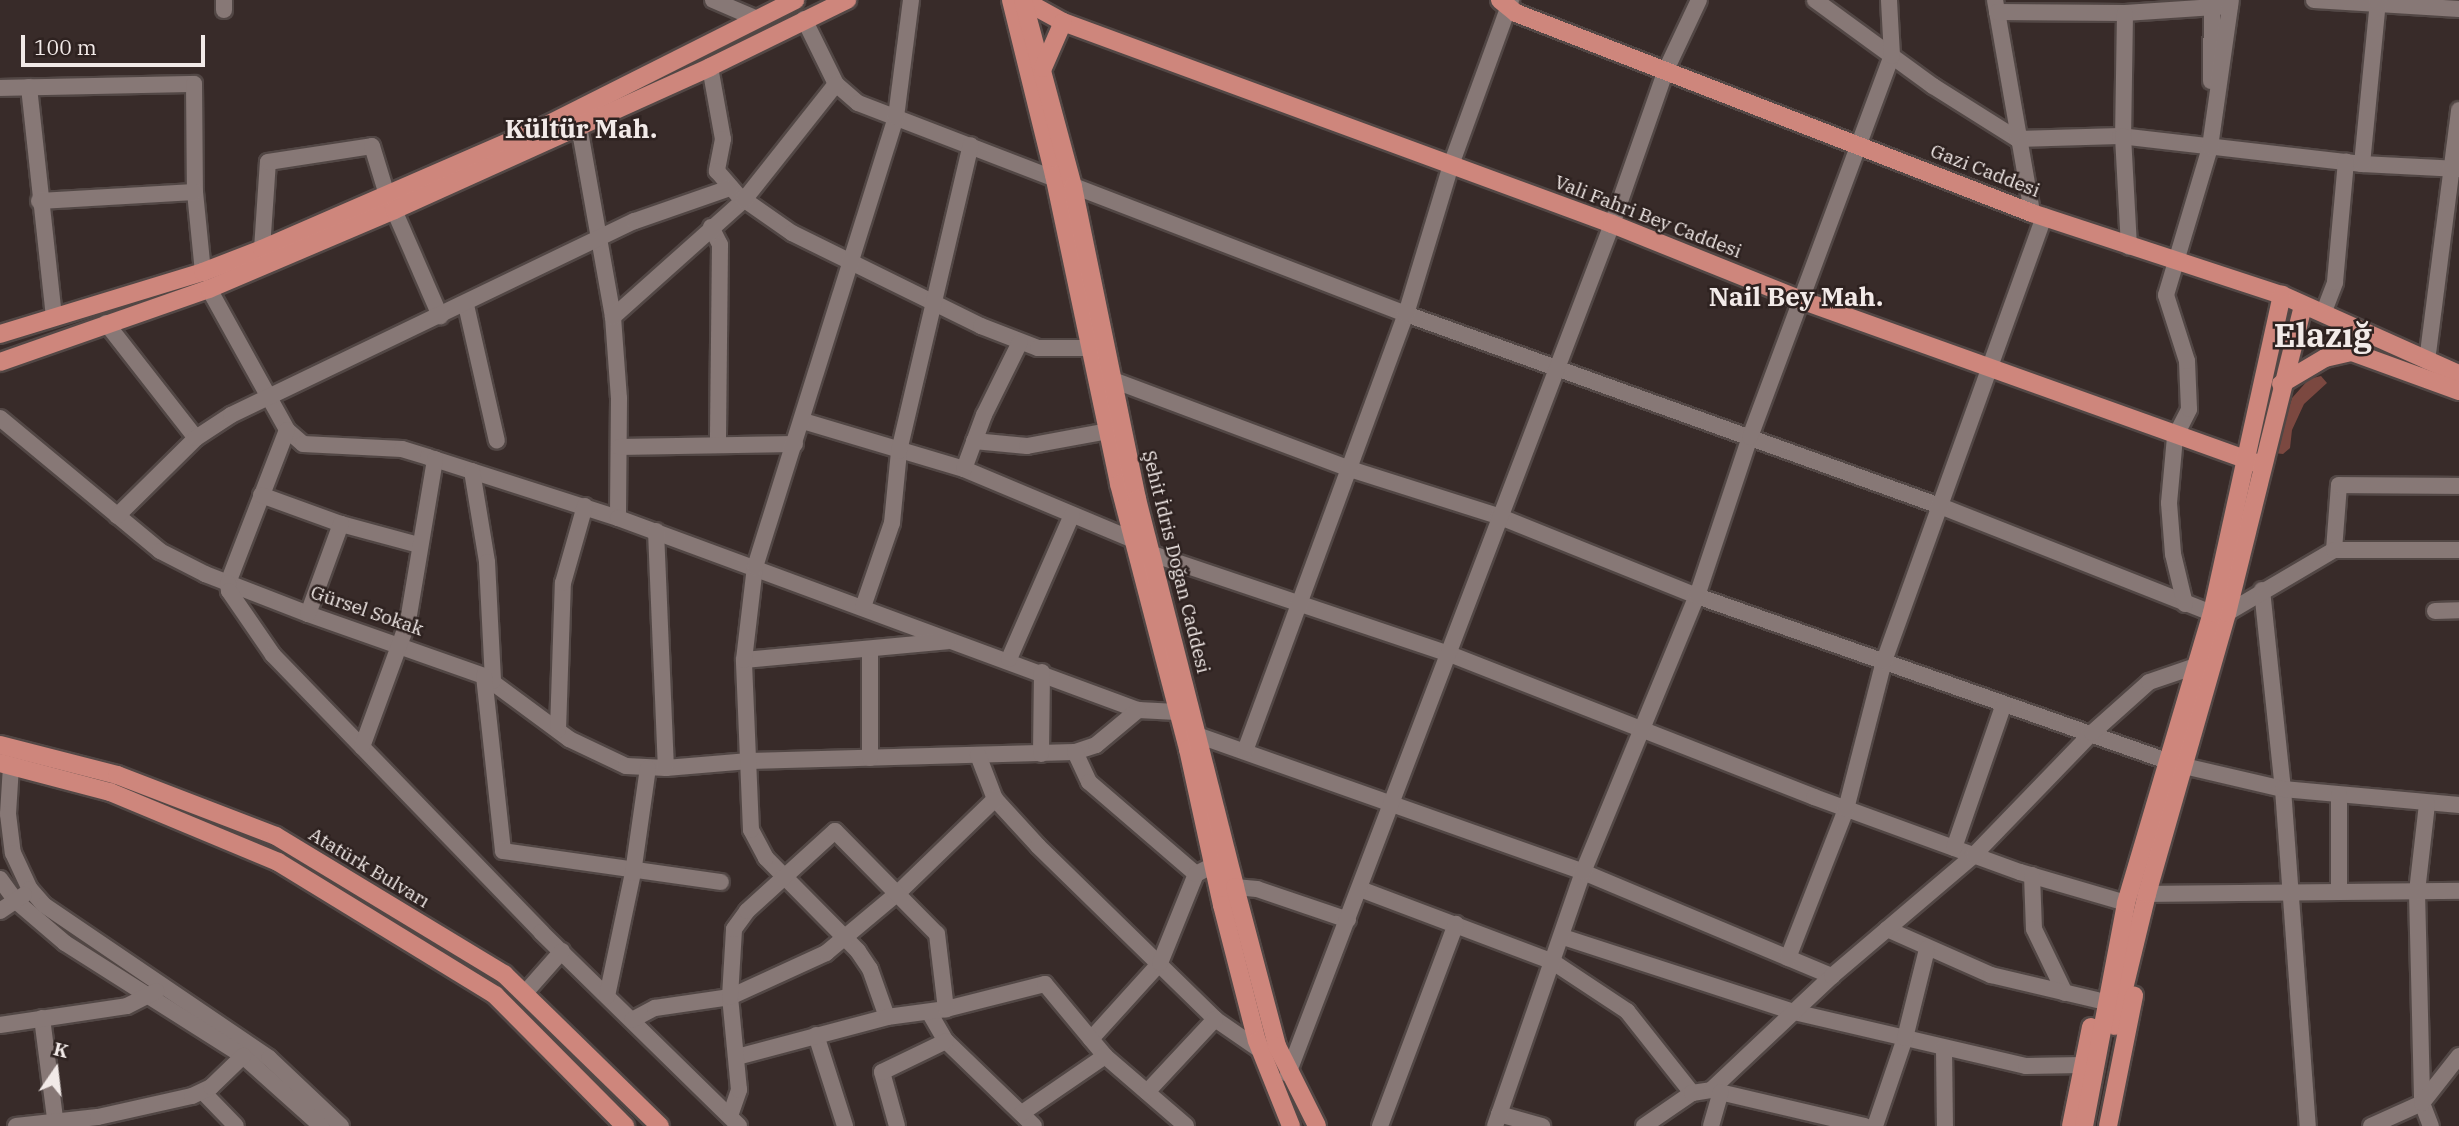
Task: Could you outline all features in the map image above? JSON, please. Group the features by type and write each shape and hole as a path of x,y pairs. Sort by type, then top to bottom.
{"main road":[{"path":"0,334 54,317 206,280 261,249 391,203 795,0"},
{"path":"0,362 106,323 579,126 710,67 847,0"},
{"name":"Şehit İdris Doğan Caddesi","path":"1011,0 1054,175 1108,431 1177,712 1204,870 1260,1050 1291,1126"},
{"name":"Şehit İdris Doğan Caddesi","path":"1023,0 1073,187 1152,554 1235,887 1288,1074 1317,1126"},
{"name":"Vali Fahri Bey Caddesi","path":"1023,0 1063,22 1612,224 1801,300 2175,437 2255,463"},
{"name":"Gazi Caddesi","path":"1506,3 1666,70 2038,215 2282,295 2459,373"},
{"path":"1043,68 1063,22"},
{"path":"2095,1126 2124,984 2133,961 2177,764 2200,669 2219,613 2255,463 2282,295"},
{"path":"2255,463 2281,384 2302,306"},
{"path":"2281,384 2325,358 2352,352 2459,391"},
{"name":"Atatürk Bulvarı","path":"0,745 117,775 276,836 504,974 660,1126"},
{"path":"2084,1126 2110,971 2126,903 2177,764"},
{"path":"6,765 110,792 278,862 495,995 625,1126"},
{"path":"2108,1126 2136,984 2133,961"},
{"path":"2071,1126 2097,1000 2110,971"}],"street":[{"path":"713,0 755,18"},
{"path":"887,1017 870,969 847,938 766,858 751,830 744,660 755,567 803,421 896,117 911,0"},
{"path":"1288,1074 1394,803 1498,516 1612,224 1666,70 1699,0"},
{"path":"1815,0 1892,56 2017,139 2123,136 2354,163 2456,169"},
{"path":"1542,1126 1497,1120 1563,937 1583,872 1639,727 1698,596 1750,437 1892,56 1888,0"},
{"path":"2315,0 2459,9"},
{"path":"1245,751 1406,314 1451,165 1506,3"},
{"path":"2210,147 2212,3"},
{"path":"1788,958 1846,809 1884,661 1989,369 2038,215 2017,139 1996,6 2125,13 2231,3 2210,147 2166,295 2187,361 2189,409 2175,437 2169,503 2173,554 2185,604"},
{"path":"2323,314 2335,282 2378,3"},
{"path":"2125,13 2123,136 2129,247"},
{"path":"804,19 836,84 858,103 1054,175 1073,187 1406,314 1940,506 2185,604 2219,613 2334,550 2459,550"},
{"path":"710,67 723,139 717,171 744,200 792,233 933,303 1020,342 1050,350 1090,348"},
{"path":"0,88 194,84 195,192 206,280 286,430 303,444 402,449 435,459 586,506 1010,659 1138,710 1177,712"},
{"path":"613,317 711,226 744,200 836,84"},
{"path":"29,88 39,201 54,317"},
{"path":"2427,361 2451,253 2459,110"},
{"path":"579,126 602,238 613,317 619,447 618,518"},
{"path":"863,607 892,523 899,451 971,145"},
{"path":"261,249 268,162 372,146 391,203 440,316"},
{"path":"117,516 196,438 268,396 466,304 635,221 730,188"},
{"path":"39,201 195,192"},
{"path":"711,226 720,245 718,445"},
{"path":"466,304 497,440"},
{"path":"106,323 196,438"},
{"path":"964,470 974,441 1020,342"},
{"path":"1113,380 1350,469 1498,516 1698,596 2177,764 2283,789 2459,805"},
{"name":"Gürsel Sokak","path":"0,418 160,551 228,583 308,614 488,678 558,730 626,766 666,768 749,761 1075,752"},
{"path":"803,421 964,470 1136,541"},
{"path":"286,430 228,583 273,655 562,951 735,1121"},
{"path":"974,441 1027,446 1108,431"},
{"path":"619,447 795,444"},
{"path":"362,747 408,621 435,459"},
{"path":"472,471 488,575 488,678 503,851 486,874"},
{"path":"2334,550 2339,485 2459,486"},
{"path":"261,495 341,524 419,545"},
{"path":"558,730 563,583 586,506"},
{"path":"1010,659 1072,515"},
{"path":"308,614 341,524"},
{"path":"656,531 666,768"},
{"path":"1152,554 1299,606 1447,653 1846,809 2032,875 2126,903"},
{"path":"2262,590 2283,789 2308,1126"},
{"path":"2435,611 2459,610"},
{"path":"744,660 953,640"},
{"path":"870,649 870,758"},
{"path":"1711,1126 1716,1091 1832,976 1974,855 2092,733 2149,682 2200,669"},
{"path":"1041,754 1042,672"},
{"path":"1954,848 2004,704"},
{"path":"1091,1039 1160,963 1204,870 1089,782 1075,752 1097,745 1138,710"},
{"path":"1197,735 1583,872 1832,976"},
{"path":"978,755 995,799 1215,1019 1260,1050"},
{"path":"6,765 9,835 30,889 66,923 243,1056 321,1126"},
{"path":"607,996 633,873 648,768"},
{"path":"2339,795 2339,892"},
{"path":"632,1020 655,1008 730,997 804,967 847,938 995,799"},
{"path":"2427,804 2417,892 2422,1103 2431,1126"},
{"path":"735,1121 739,1090 730,997 734,929 784,877 835,831 937,933 946,1009"},
{"path":"503,851 633,873 722,882"},
{"path":"2032,875 2034,929 2065,993"},
{"path":"0,879 17,902 65,943 269,1058 341,1126"},
{"path":"1235,887 1257,889 1348,920"},
{"path":"0,911 17,902 30,889"},
{"path":"1360,889 1553,962 1627,1011 1692,1093"},
{"path":"2147,894 2459,891"},
{"path":"1380,1126 1456,924"},
{"path":"1887,929 1927,949 1991,975 2097,1000"},
{"path":"1563,937 1794,1012 2026,1066 2082,1065"},
{"path":"1875,1126 1905,1038 1927,949"},
{"path":"524,993 562,951"},
{"path":"737,1057 887,1017 946,1009 1045,984 1105,1056 1185,1126"},
{"path":"0,1025 127,1006 156,992"},
{"path":"929,1012 946,1041 1034,1126"},
{"path":"42,1018 55,1123"},
{"path":"1147,1092 1215,1019"},
{"path":"816,1035 845,1126"},
{"path":"897,1126 882,1072 946,1041"},
{"path":"1944,1048 1945,1126"},
{"path":"16,1126 103,1121 204,1092 243,1056"},
{"path":"1022,1113 1105,1056"},
{"path":"2371,1126 2422,1103 2459,1056"},
{"path":"1644,1126 1692,1093 1716,1091 1865,1126"},
{"path":"204,1092 236,1126"}],"shaded area":[{"path":"2321,376 2327,383 2304,404 2292,430 2290,448 2283,454 2274,453 2292,398 2309,379"}],"district":[{"name":"Kültür Mah.","path":"581,129"},
{"name":"Nail Bey Mah.","path":"1796,297"},
{"name":"Elazığ","path":"2323,335"}]}
